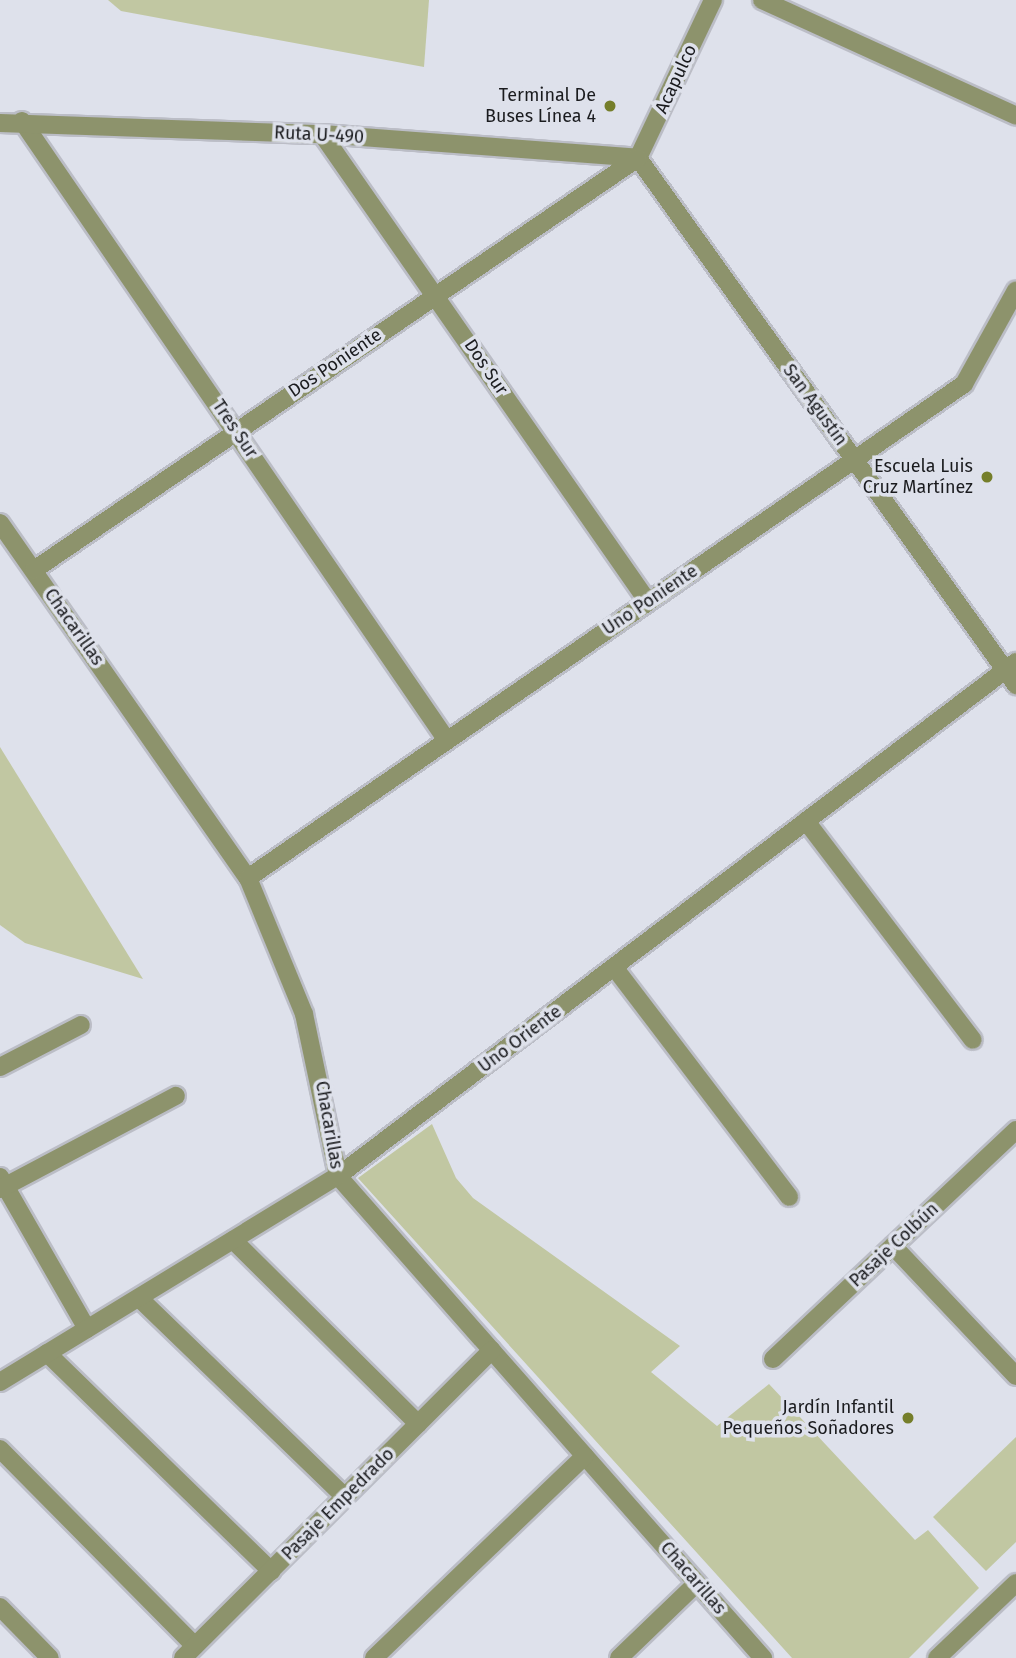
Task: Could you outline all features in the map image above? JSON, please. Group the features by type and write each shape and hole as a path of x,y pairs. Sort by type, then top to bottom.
{"street":[{"name":"Acapulco","path":"638,158 713,0"},
{"path":"762,0 1016,116"},
{"name":"Ruta U-490","path":"0,123 22,121 322,134 638,158"},
{"name":"Tres Sur","path":"22,121 446,739"},
{"name":"Dos Sur","path":"322,134 648,602"},
{"name":"Dos Poniente","path":"34,570 235,430 638,158"},
{"name":"San Agustín","path":"638,158 855,461 1011,666 1016,685"},
{"name":"Uno Poniente","path":"248,878 964,384 1016,290"},
{"name":"Chacarillas","path":"0,523 248,878 304,1014 327,1108 338,1176 763,1658"},
{"name":"Uno Oriente","path":"0,1381 338,1176 1011,666"},
{"path":"806,821 973,1040"},
{"path":"614,967 789,1197"},
{"path":"0,1067 81,1025"},
{"path":"87,1329 2,1184 176,1096"},
{"name":"Pasaje Colbún","path":"773,1359 1016,1130"},
{"path":"233,1240 418,1424"},
{"path":"893,1246 1012,1365"},
{"path":"139,1298 345,1497"},
{"name":"Pasaje Empedrado","path":"189,1652 492,1350"},
{"path":"47,1353 271,1571"},
{"path":"0,1449 189,1652"},
{"path":"374,1658 585,1456"},
{"path":"619,1658 697,1583"},
{"path":"937,1658 1016,1583"},
{"path":"0,1607 50,1658"}],"green space":[{"path":"108,0 429,0 424,67 121,11"},
{"path":"0,747 143,979 25,943 0,925"},
{"path":"432,1124 456,1178 473,1198 680,1346 651,1372 717,1426 769,1384 915,1540 928,1530 979,1588 909,1658 792,1658 358,1178"},
{"path":"1016,1437 1016,1542 986,1571 933,1517"}],"place":[{"name":"Terminal De Buses Línea 4","path":"610,106"},
{"name":"Escuela Luis Cruz Martínez","path":"987,477"},
{"name":"Jardín Infantil Pequeños Soñadores","path":"908,1418"}]}
